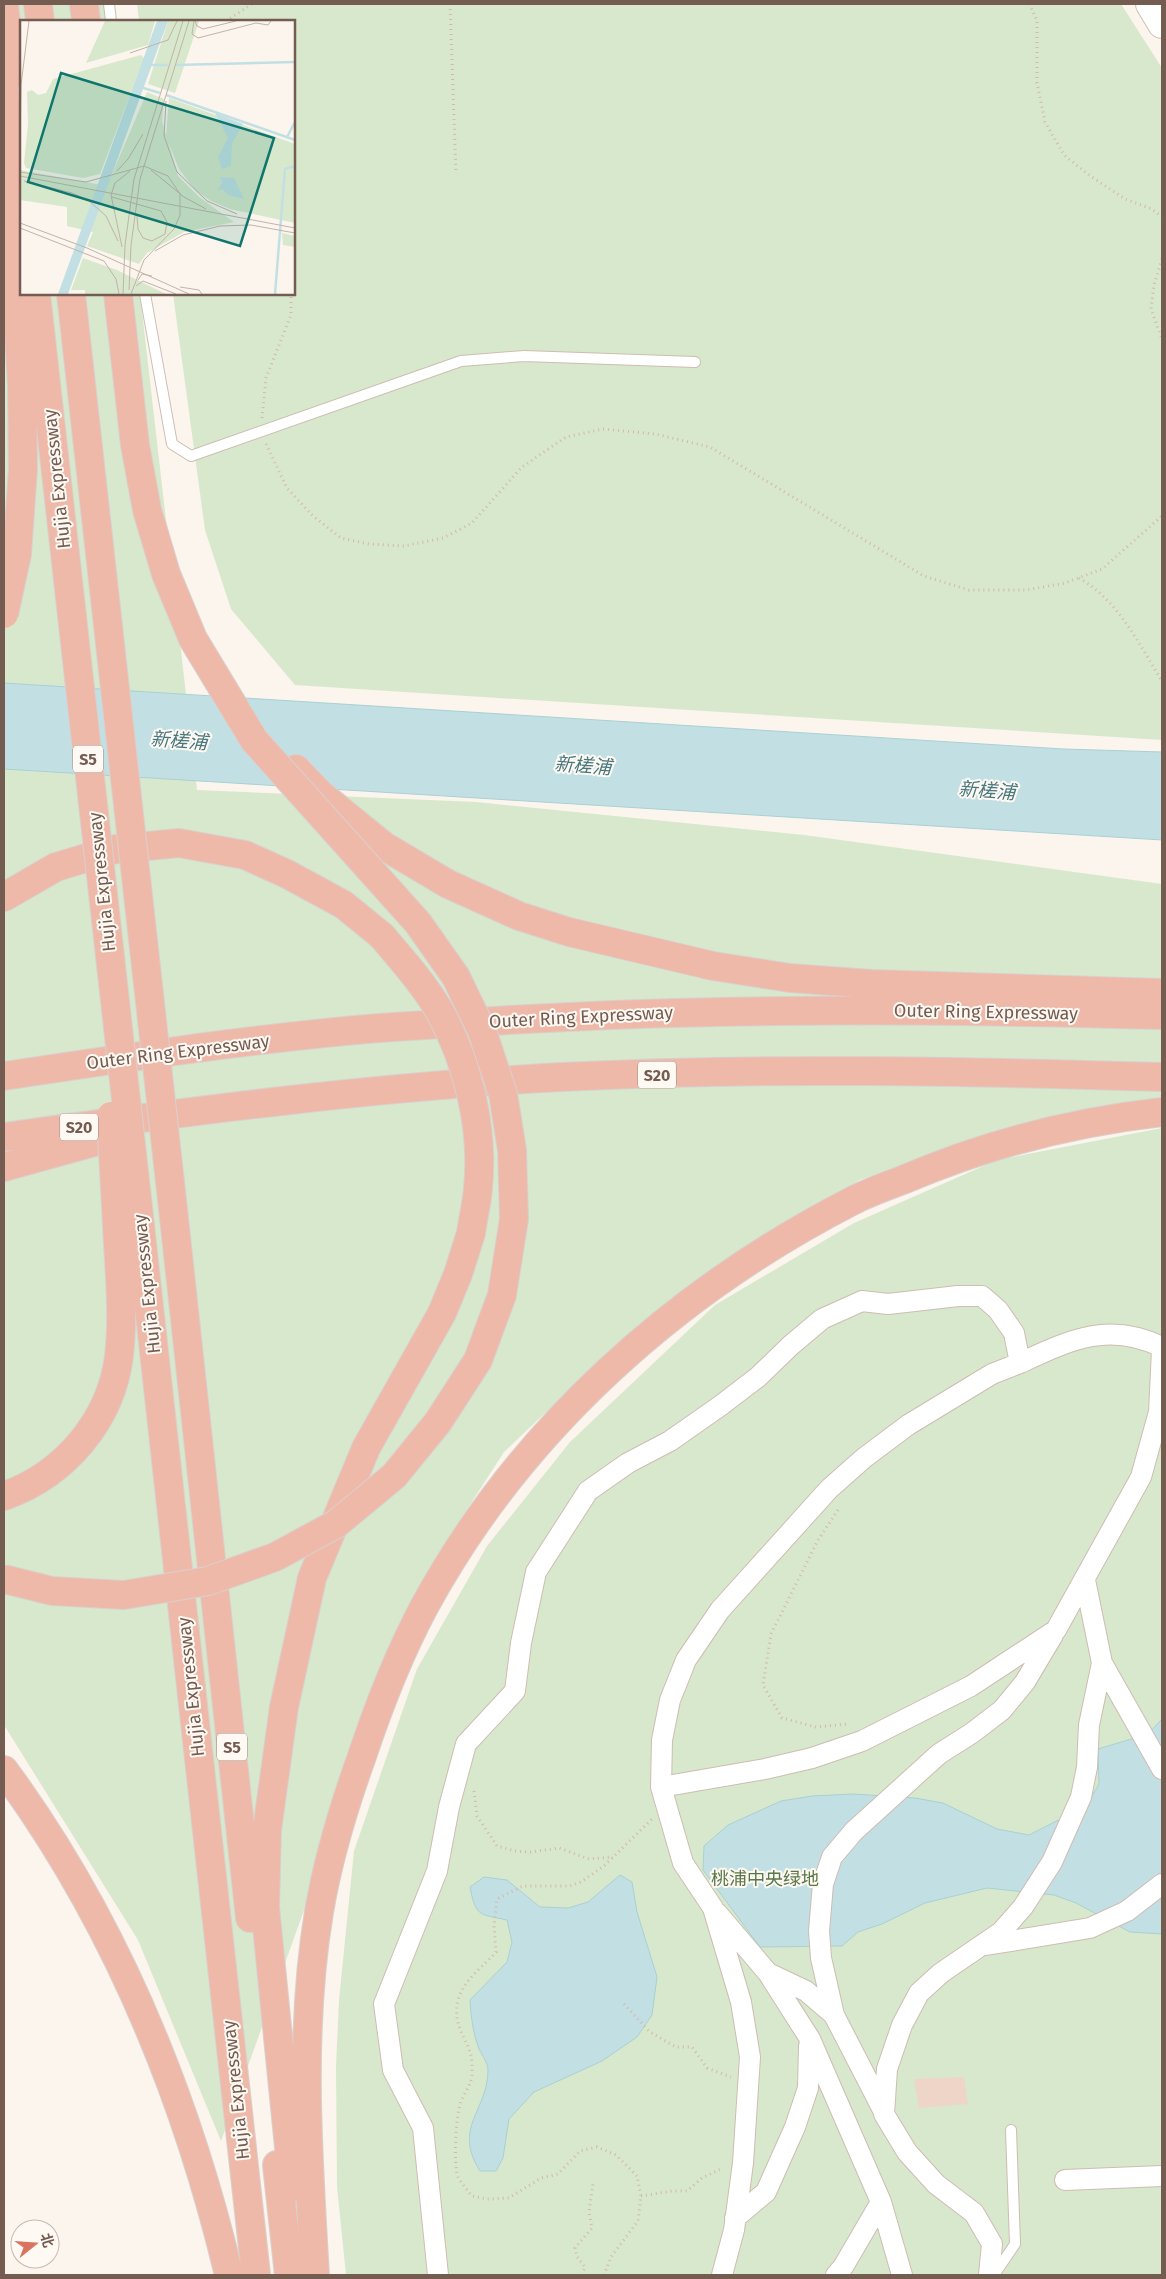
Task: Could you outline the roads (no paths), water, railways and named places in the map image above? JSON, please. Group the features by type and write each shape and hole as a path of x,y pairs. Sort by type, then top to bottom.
{"highway":[{"path":"38,4 40,20"},
{"path":"84,4 86,20"},
{"path":"4,5 20,153"},
{"path":"4,88 22,386 23,469 17,554 4,614"},
{"name":"Hujia Expressway","path":"36,295 98,844 129,1225 256,2275"},
{"name":"Hujia Expressway","path":"71,295 289,2275"},
{"path":"4,1579 52,1591 124,1595 208,1581 275,1558 336,1524 394,1476 438,1422 478,1360 502,1295 514,1219 512,1150 504,1094 482,1031 456,977 418,922 254,740 193,639 166,574 148,510 135,445 118,295"},
{"path":"229,697 320,794 384,846 448,884 519,916 569,932 713,966 790,978 872,984 1162,993"},
{"path":"4,897 56,867 116,849 179,844 245,855 287,874 344,905 382,936 416,976 440,1012 460,1057 472,1096 478,1139 478,1187 471,1233 458,1274 442,1313 366,1448 312,1578 284,1707 267,1830 265,1907 302,2275"},
{"name":"Outer Ring Expressway","path":"4,1076 145,1055 346,1031 557,1016 750,1010 989,1011 1162,1015"},
{"name":"S20","path":"4,1137 154,1116 356,1093 561,1077 753,1072 987,1072 1162,1077"},
{"path":"315,2275 308,2120 308,2035 319,1912 342,1812 378,1707 424,1607 482,1514 544,1435 613,1365 688,1302 770,1247 855,1199 944,1162 1036,1134 1114,1118 1162,1112"},
{"path":"4,1167 116,1136 154,1116"},
{"path":"4,1496 23,1490 60,1466 88,1434 108,1398 119,1349 129,1225"},
{"path":"4,1770 70,1868 143,2014 175,2092 194,2148 229,2275"}],"street":[{"path":"1150,4 1162,24"},
{"path":"438,2275 422,2128 393,2070 384,2004 437,1871 448,1807 466,1744 514,1691 521,1643 536,1572 588,1491 628,1463 670,1441 720,1406 758,1377 822,1319 862,1301 888,1304 958,1296 982,1296 998,1310 1014,1333 1020,1363"},
{"path":"902,2275 881,2202 810,2039 768,1973 713,1908 683,1863 664,1796 662,1740 670,1700 686,1660 720,1610 829,1488 864,1458 908,1425 992,1374 1068,1341 1100,1334 1148,1340 1162,1349 1159,1412 1141,1477 1056,1630 1025,1682 1002,1710 972,1733 939,1754 854,1831 832,1857 822,1892 819,1914 821,1958 834,2015 884,2114 913,2159 936,2184 974,2213 992,2244 989,2275"},
{"path":"1085,1580 1102,1662 1139,1724 1151,1751 1162,1769"},
{"path":"664,1796 812,1758 862,1741 971,1686 1056,1630"},
{"path":"884,2114 887,2069 902,2025 919,1993 941,1973 1002,1932 1023,1908 1052,1862 1081,1797 1087,1767 1089,1726 1102,1662"},
{"path":"983,1945 1090,1928 1127,1911 1162,1884"},
{"path":"713,1908 741,2002 750,2057 743,2163 736,2218 722,2275"},
{"path":"768,1973 806,1991 834,2015"},
{"path":"736,2218 766,2192 795,2127 808,2088 810,2039"},
{"path":"1065,2180 1162,2176"},
{"path":"836,2275 843,2267 881,2202"}],"lane":[{"path":"109,4 111,20"},
{"path":"145,295 172,444 191,456 461,361 524,356 695,362"},
{"path":"994,2275 1015,2244 1011,2130"}],"water":[{"name":"新槎浦","path":"4,683 1063,749 1162,752 1162,840 4,769"},
{"path":"1162,1719 1162,1934 1130,1932 1076,1903 1054,1895 987,1888 925,1903 882,1924 858,1932 842,1946 760,1947 703,1870 704,1846 728,1825 781,1801 812,1796 853,1794 915,1798 943,1803 997,1829 1029,1835 1086,1806 1099,1784 1098,1749 1148,1734"},
{"path":"620,1875 632,1882 637,1912 657,1977 652,2015 637,2037 602,2061 534,2092 509,2119 503,2158 496,2171 480,2171 472,2156 469,2142 470,2131 487,2084 488,2070 475,2037 470,2000 507,1962 512,1942 507,1920 490,1917 480,1912 474,1904 470,1887 484,1877 507,1880 540,1907 568,1908 588,1902"}],"park label":[{"name":"桃浦中央绿地","path":"765,1879"}]}
